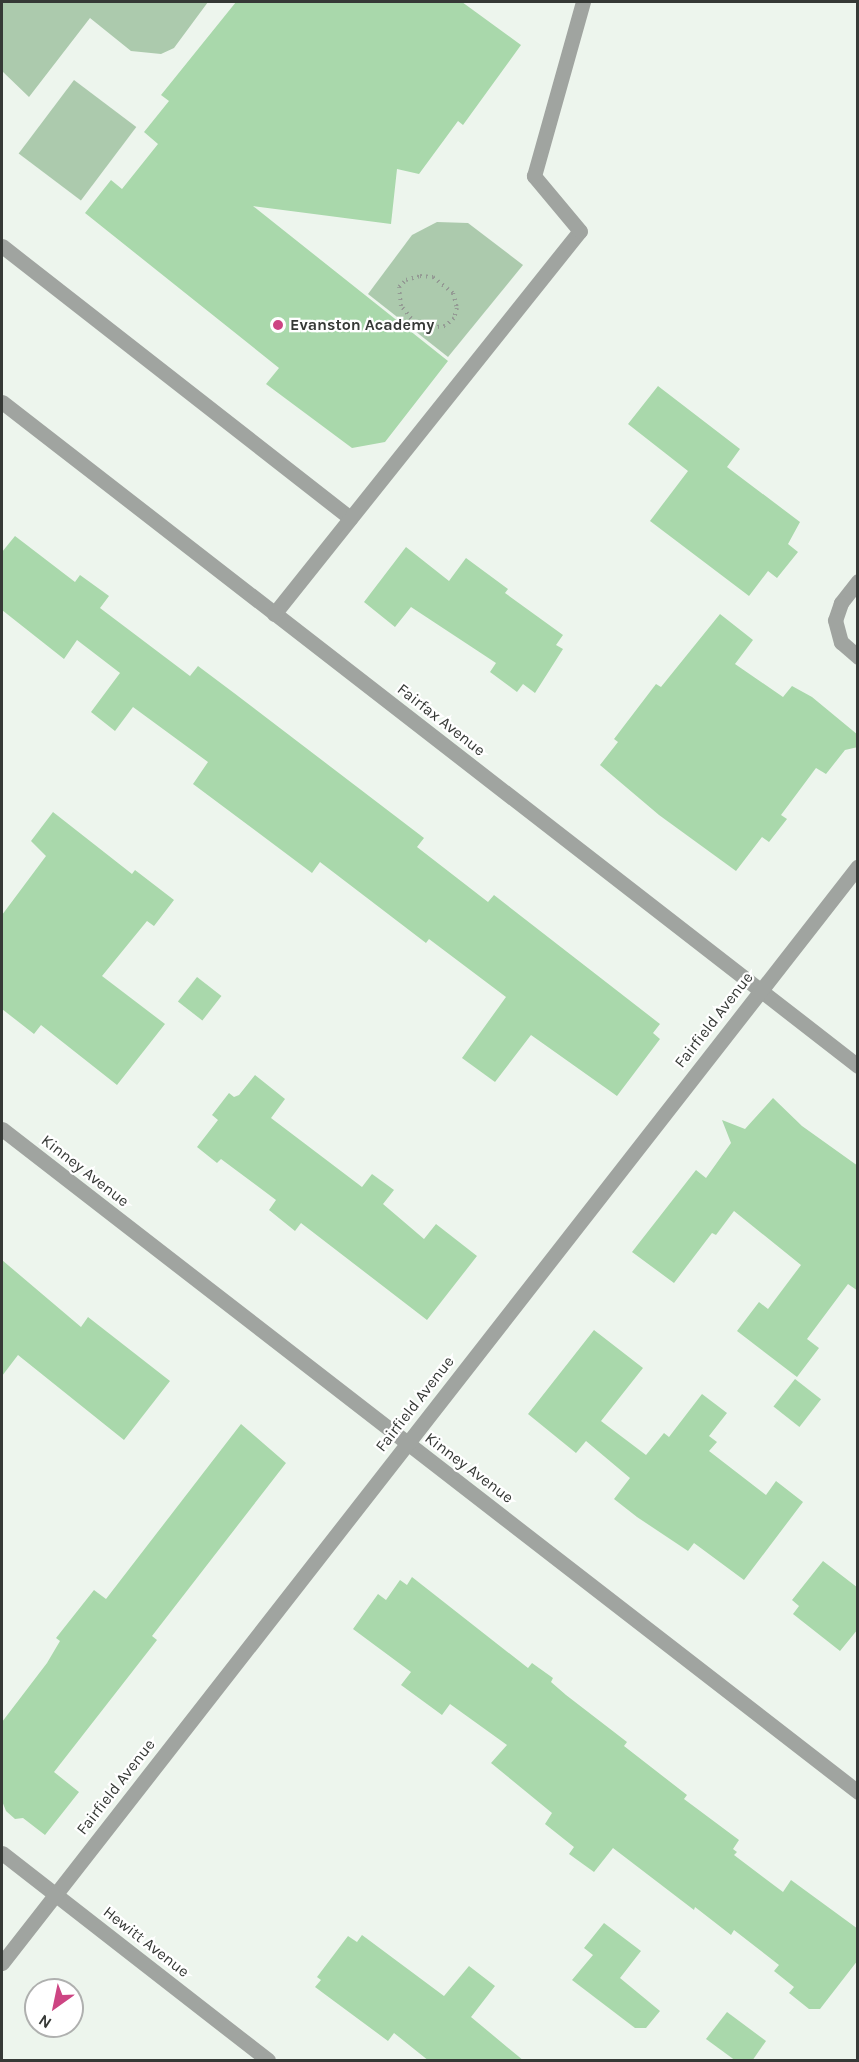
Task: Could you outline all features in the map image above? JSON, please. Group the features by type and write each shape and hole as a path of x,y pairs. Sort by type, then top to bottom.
{"street":[{"path":"274,614 580,231 534,176 583,2"},
{"path":"2,246 350,518"},
{"name":"Fairfax Avenue","path":"2,402 858,1066"},
{"path":"858,581 841,603 835,620 841,642 858,657"},
{"name":"Fairfield Avenue","path":"2,1963 858,866"},
{"name":"Kinney Avenue","path":"2,1129 858,1792"},
{"name":"Hewitt Avenue","path":"2,1853 268,2061"}],"path":[{"path":"420,276 444,283 453,293 454,318 445,326 428,328 414,323 401,306 399,287 406,280 420,276"}],"green space":[{"path":"2,2 208,2 174,48 161,54 131,51 90,18 29,97 2,71"},
{"path":"74,80 136,127 81,200 19,153"},
{"path":"437,222 468,223 523,265 448,357 368,294 412,235"}],"building":[{"path":"236,2 462,2 521,45 463,125 458,121 419,174 397,169 391,224 253,206 448,361 385,442 352,448 266,384 279,368 85,213 111,180 122,189 158,144 144,132 169,101 161,95"},
{"path":"658,386 740,449 727,467 800,522 788,544 798,552 777,578 768,571 749,596 650,521 688,471 628,424"},
{"path":"15,536 75,582 80,575 109,596 100,608 190,676 198,666 424,838 417,847 488,902 494,895 660,1024 653,1033 660,1039 617,1096 531,1035 495,1082 462,1058 506,997 429,939 426,943 320,862 312,873 193,784 208,762 133,707 115,731 91,712 120,673 77,640 64,659 2,610 2,552"},
{"path":"406,547 449,581 466,558 508,589 505,593 563,635 556,645 563,649 535,693 523,684 517,692 490,672 496,663 411,607 395,627 364,602"},
{"path":"720,614 753,640 735,664 783,697 792,686 812,697 858,735 858,747 845,750 826,774 816,768 781,815 787,819 769,842 762,837 736,871 659,815 600,765 618,742 614,739 656,684 661,687"},
{"path":"53,812 132,874 135,870 174,900 154,926 147,921 102,976 165,1024 117,1085 41,1025 34,1034 2,1009 2,915 46,856 31,841"},
{"path":"197,977 221,996 202,1021 178,1001"},
{"path":"255,1075 285,1099 271,1118 362,1187 372,1174 394,1190 383,1204 424,1239 436,1224 477,1256 427,1320 301,1223 295,1231 269,1210 276,1200 221,1159 217,1163 197,1147 218,1120 212,1115 229,1093 234,1097 239,1095"},
{"path":"773,1098 802,1126 858,1166 858,1291 848,1284 807,1339 819,1348 797,1377 737,1331 759,1302 768,1309 801,1265 734,1211 716,1235 712,1233 674,1283 632,1252 696,1170 706,1178 731,1143 722,1120 745,1129"},
{"path":"2,1260 81,1327 88,1317 170,1381 124,1440 18,1355 2,1376"},
{"path":"594,1330 643,1368 601,1421 646,1455 664,1433 669,1437 702,1394 727,1413 709,1436 717,1442 709,1451 766,1495 776,1481 803,1502 744,1580 694,1543 688,1551 637,1517 614,1499 630,1478 586,1441 576,1453 528,1414"},
{"path":"795,1379 821,1399 799,1427 773,1407"},
{"path":"241,1424 286,1463 152,1636 157,1640 54,1772 79,1792 45,1835 23,1818 15,1819 6,1811 2,1801 2,1722 47,1663 60,1641 56,1638 94,1590 106,1599"},
{"path":"823,1561 858,1588 858,1629 840,1651 793,1614 799,1606 792,1600"},
{"path":"412,1577 528,1668 532,1663 553,1678 551,1682 566,1695 627,1742 624,1746 687,1795 684,1799 739,1840 733,1849 737,1852 734,1855 783,1892 791,1880 858,1929 858,1960 820,2009 809,2009 789,1993 794,1987 774,1971 779,1965 734,1930 731,1935 695,1907 694,1910 613,1848 594,1872 569,1854 574,1847 545,1824 552,1813 491,1763 507,1745 450,1704 442,1715 401,1685 411,1672 353,1629 378,1594 386,1600 400,1580 407,1585"},
{"path":"604,1923 641,1951 620,1978 660,2011 646,2028 635,2028 572,1980 593,1955 584,1948"},
{"path":"362,1935 444,1996 469,1966 495,1986 471,2017 524,2061 429,2061 394,2033 388,2041 315,1987 321,1980 317,1977 348,1936 357,1942"},
{"path":"727,2012 766,2041 752,2061 736,2061 706,2039"}],"place":[{"name":"Evanston Academy","path":"278,325"}]}
